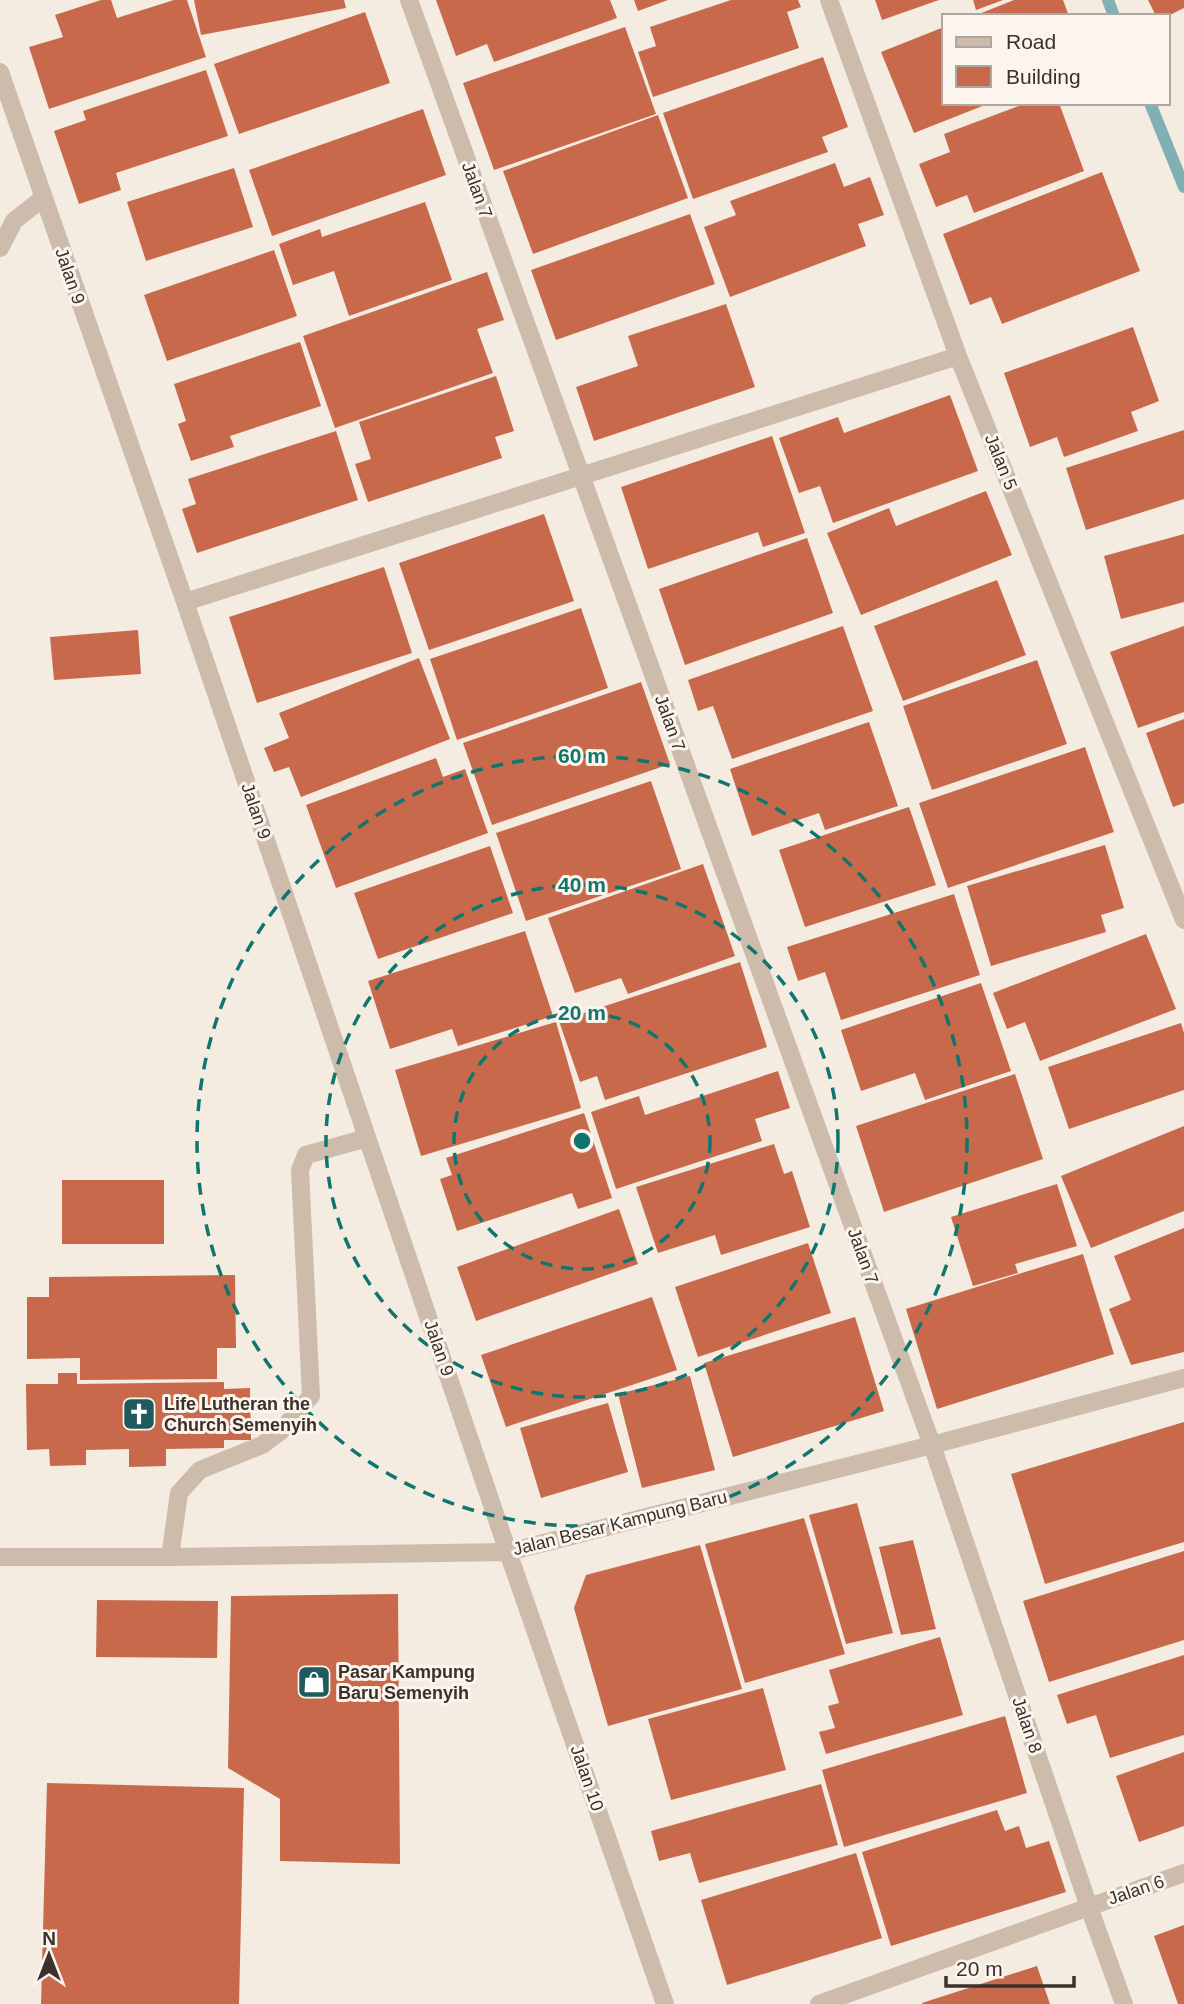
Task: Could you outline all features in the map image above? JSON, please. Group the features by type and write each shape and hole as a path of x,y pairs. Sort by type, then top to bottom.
{"street":[{"name":"Jalan 7","path":"409,0 932,1446"},
{"name":"Jalan 5","path":"829,0 958,356 1184,920"},
{"name":"Jalan 9","path":"0,72 185,602 508,1552"},
{"path":"0,248 14,221 43,198"},
{"path":"185,602 958,356"},
{"path":"170,1557 179,1493 200,1469 262,1446 281,1431 311,1396 300,1171 306,1155 367,1138"},
{"name":"Jalan Besar Kampung Baru","path":"0,1557 508,1552 932,1446 1184,1378"},
{"name":"Jalan 8","path":"932,1446 1124,2004"},
{"name":"Jalan 10","path":"508,1552 666,2004"},
{"name":"Jalan 6","path":"820,2004 1184,1873"}],"building":[{"path":"101,0 111,0 117,18 174,0 187,0 206,57 49,109 29,47 63,37 55,15"},
{"path":"194,0 344,0 346,8 201,35"},
{"path":"436,0 610,0 617,18 494,62 487,44 456,56"},
{"path":"634,0 668,0 638,11"},
{"path":"731,0 798,0 801,7 787,12 799,48 653,97 638,52 656,46 650,27"},
{"path":"875,0 939,0 882,20"},
{"path":"973,0 1003,0 976,10"},
{"path":"1014,0 1063,0 1068,14 979,14"},
{"path":"1148,0 1184,0 1184,8 1170,15 1155,14"},
{"path":"365,12 390,83 239,134 214,64"},
{"path":"625,27 656,114 494,170 463,83"},
{"path":"942,28 942,105 985,105 914,133 881,52"},
{"path":"823,57 848,127 822,137 828,152 693,199 663,113"},
{"path":"206,70 228,136 116,173 121,190 79,204 54,131 86,120 83,111"},
{"path":"1022,105 1060,105 1084,171 974,213 967,195 936,207 919,164 950,152 944,134"},
{"path":"423,109 446,175 272,236 249,170"},
{"path":"658,115 688,198 533,254 503,171"},
{"path":"835,163 844,187 870,177 884,215 858,224 866,246 730,297 704,227 736,215 730,201"},
{"path":"234,168 253,227 146,261 127,202"},
{"path":"1102,172 1140,271 1002,324 991,297 970,305 943,234"},
{"path":"425,202 452,280 349,316 334,271 293,285 279,244 320,229 322,237"},
{"path":"690,214 715,284 556,340 531,270"},
{"path":"274,250 297,316 167,361 144,295"},
{"path":"487,272 504,320 477,329 493,373 335,428 303,336"},
{"path":"726,304 755,387 594,441 576,387 638,366 628,336"},
{"path":"1133,327 1159,401 1131,412 1138,431 1064,457 1057,437 1030,447 1004,373"},
{"path":"300,342 321,406 230,436 234,447 191,461 178,424 186,421 174,384"},
{"path":"496,376 514,431 495,437 502,458 368,502 355,464 371,459 359,422"},
{"path":"950,395 978,471 833,523 820,486 799,493 779,438 838,417 844,433"},
{"path":"1184,430 1184,499 1086,530 1066,468"},
{"path":"336,431 358,500 197,553 182,509 196,504 188,479"},
{"path":"772,436 805,533 763,547 758,532 648,569 621,487"},
{"path":"986,491 1012,555 861,615 827,533 889,508 896,526"},
{"path":"544,514 574,601 429,650 399,563"},
{"path":"1184,534 1184,602 1121,619 1104,556"},
{"path":"807,538 833,613 685,665 659,589"},
{"path":"384,567 412,653 257,703 229,617"},
{"path":"997,580 1026,655 903,701 874,626"},
{"path":"581,608 608,688 457,740 430,659"},
{"path":"843,626 873,711 732,759 713,706 698,711 688,680"},
{"path":"1184,626 1184,712 1138,728 1110,652"},
{"path":"138,630 141,674 54,680 50,637"},
{"path":"419,658 450,739 301,797 289,767 274,772 264,748 289,738 279,713"},
{"path":"1037,660 1067,744 932,790 903,706"},
{"path":"641,682 670,764 492,825 463,743"},
{"path":"1184,719 1184,803 1173,807 1146,733"},
{"path":"869,722 898,806 825,830 819,813 752,836 730,769"},
{"path":"1085,747 1114,832 948,888 919,803"},
{"path":"436,758 443,777 465,769 488,833 336,888 306,805"},
{"path":"651,781 681,869 526,921 496,833"},
{"path":"909,807 936,885 805,927 779,850"},
{"path":"1105,845 1124,908 1101,915 1106,932 991,966 967,886"},
{"path":"490,846 513,913 378,959 354,893"},
{"path":"703,864 735,956 628,994 621,978 575,993 548,918"},
{"path":"954,894 980,975 841,1020 825,972 798,981 787,947"},
{"path":"525,931 553,1016 458,1046 452,1029 390,1049 368,981"},
{"path":"1146,934 1176,1009 1040,1061 1025,1022 1007,1029 993,993"},
{"path":"740,962 767,1047 605,1100 597,1076 580,1082 559,1021"},
{"path":"981,983 1011,1071 925,1100 915,1073 861,1091 841,1030"},
{"path":"556,1022 581,1108 421,1156 395,1070"},
{"path":"1181,1023 1184,1033 1184,1090 1069,1129 1048,1067"},
{"path":"778,1071 790,1108 755,1119 762,1141 616,1189 591,1112 639,1096 645,1115"},
{"path":"1015,1074 1043,1159 884,1212 856,1126"},
{"path":"584,1113 612,1198 578,1209 572,1193 457,1231 440,1179 452,1175 446,1158"},
{"path":"1184,1126 1184,1211 1091,1248 1061,1176"},
{"path":"774,1144 784,1174 792,1171 810,1227 721,1255 715,1235 658,1253 636,1187"},
{"path":"62,1180 164,1180 164,1244 62,1244"},
{"path":"1057,1184 1077,1246 1015,1264 1018,1273 973,1286 951,1217"},
{"path":"619,1209 638,1264 476,1321 457,1267"},
{"path":"1184,1228 1184,1352 1131,1365 1109,1309 1131,1300 1114,1256"},
{"path":"808,1243 831,1313 698,1357 675,1287"},
{"path":"1083,1254 1114,1354 937,1409 906,1309"},
{"path":"235,1275 236,1348 217,1348 217,1379 80,1380 80,1358 27,1359 27,1297 49,1297 49,1277"},
{"path":"652,1297 677,1370 506,1427 481,1355"},
{"path":"855,1317 884,1411 733,1457 704,1363"},
{"name":"Life Lutheran the Church Semenyih","path":"58,1373 77,1373 77,1384 224,1382 224,1389 250,1388 251,1440 224,1440 224,1448 166,1449 166,1466 129,1467 129,1449 86,1450 86,1465 50,1466 49,1449 27,1450 26,1384 58,1384"},
{"path":"690,1376 715,1470 642,1488 618,1394"},
{"path":"608,1403 628,1472 541,1498 520,1428"},
{"path":"1184,1422 1184,1542 1045,1584 1011,1474"},
{"path":"857,1503 893,1633 846,1644 809,1515"},
{"path":"804,1518 845,1654 745,1683 705,1544"},
{"path":"913,1540 936,1629 901,1635 879,1547"},
{"path":"700,1545 742,1689 608,1726 574,1608 586,1575"},
{"path":"1184,1551 1184,1640 1049,1682 1023,1601"},
{"name":"Pasar Kampung Baru Semenyih","path":"398,1594 400,1864 280,1861 280,1799 228,1768 231,1596"},
{"path":"97,1600 218,1601 217,1658 96,1657"},
{"path":"940,1637 963,1715 826,1754 819,1732 835,1728 828,1706 839,1703 829,1670"},
{"path":"1184,1655 1184,1735 1110,1758 1096,1715 1067,1724 1057,1695"},
{"path":"763,1688 786,1770 671,1800 648,1719"},
{"path":"1005,1716 1027,1793 844,1847 822,1770"},
{"path":"1184,1752 1184,1826 1139,1842 1116,1776"},
{"path":"47,1783 244,1788 239,2004 41,2004"},
{"path":"821,1784 838,1845 699,1883 690,1853 659,1861 651,1831"},
{"path":"997,1810 1005,1831 1019,1826 1026,1848 1049,1841 1066,1892 891,1946 862,1852"},
{"path":"856,1853 882,1938 727,1985 701,1900"},
{"path":"1184,1925 1184,2004 1178,2004 1154,1936"},
{"path":"1037,1966 1050,2004 922,2004 922,2003"}],"waterway":[{"path":"1108,0 1113,14"},
{"path":"1151,105 1184,187"}],"place":[{"name":"Life Lutheran the Church Semenyih","path":"139,1414"},
{"name":"Pasar Kampung Baru Semenyih","path":"314,1682"}]}
